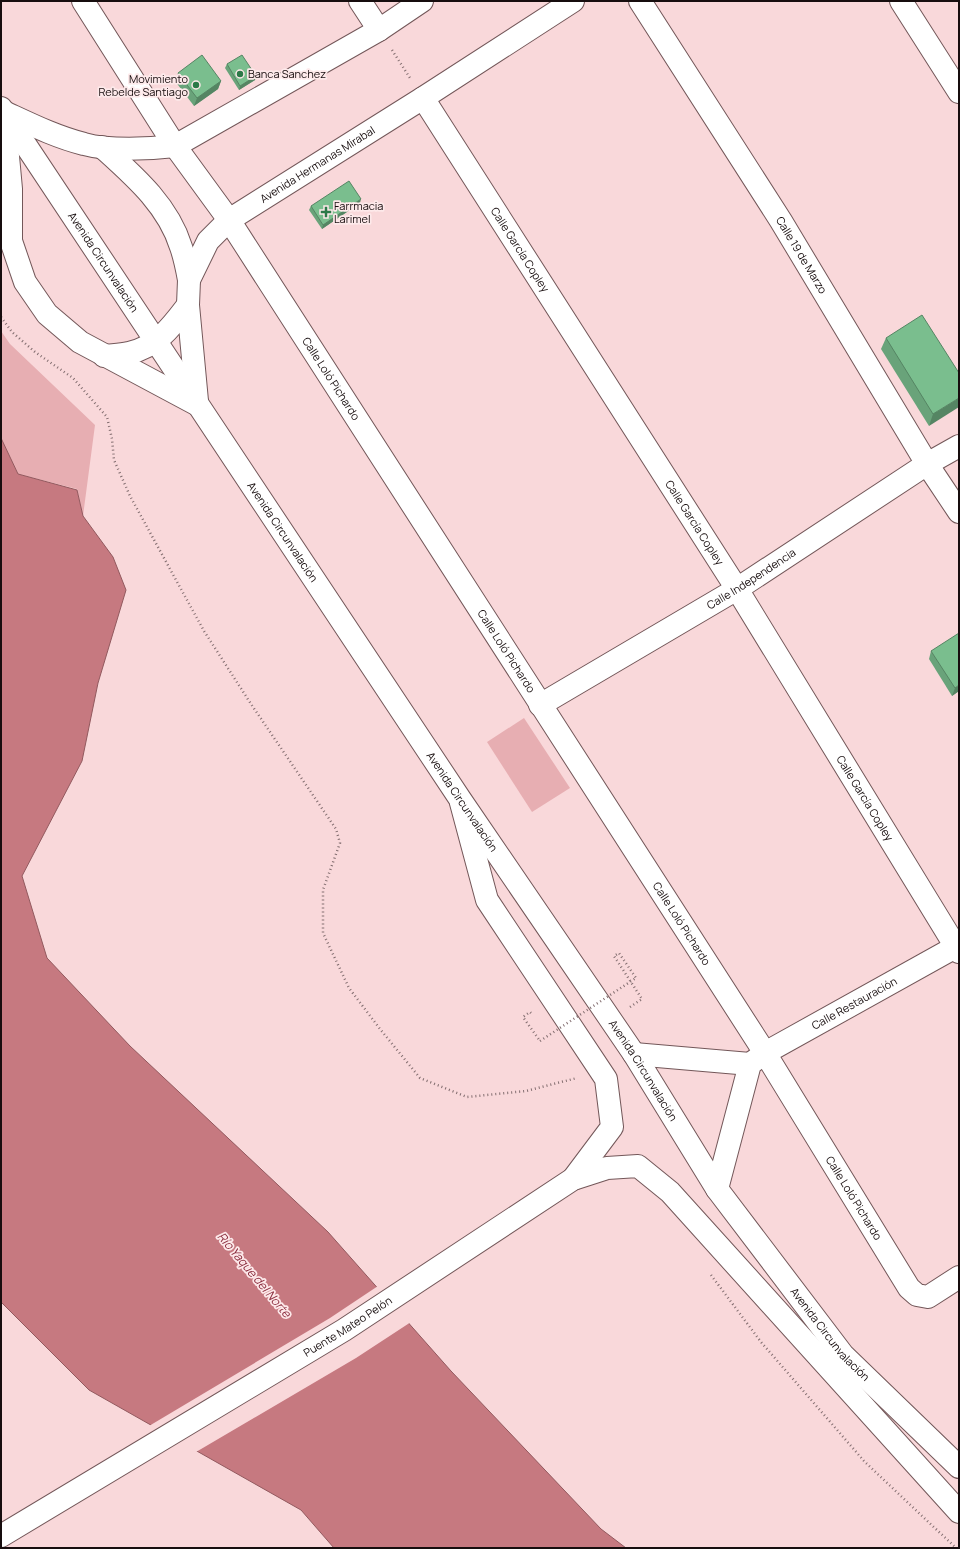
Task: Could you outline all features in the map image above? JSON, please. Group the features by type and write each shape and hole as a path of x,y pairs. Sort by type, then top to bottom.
{"street":[{"name":"Calle Loló Pichardo","path":"83,1 175,146 229,220 540,705 758,1058 909,1288 917,1295 928,1297 959,1277"},
{"path":"360,1 379,30"},
{"path":"11,189 24,171 36,160 54,150 93,146 150,149 175,146 379,30 422,1"},
{"name":"Avenida Hermanas Mirabal","path":"197,405 188,305 189,280 208,241 229,220 423,98 573,1"},
{"name":"Calle 19 de Marzo","path":"640,1 781,221 927,464 959,512"},
{"path":"901,1 959,92"},
{"name":"Calle García Copley","path":"423,98 737,588 958,948"},
{"path":"2,110 44,130 93,146 131,174 151,194 171,223 181,247 189,280"},
{"path":"2,110 11,189 11,241 25,282 47,314 80,342 197,405"},
{"name":"Avenida Circunvalación","path":"2,110 460,799 634,1054 718,1189 843,1355 959,1467"},
{"path":"104,356 141,350 155,342 170,329 188,305"},
{"name":"Calle Independencia","path":"540,705 737,588 927,464 959,446"},
{"path":"460,799 487,900 606,1079 612,1127 573,1179"},
{"name":"Calle Restauración","path":"758,1058 958,948"},
{"path":"634,1054 758,1058 718,1189"},
{"path":"573,1179 607,1168 638,1166 670,1192 959,1512"},
{"name":"Puente Mateo Pelón","path":"1,1536 344,1330 573,1179"}],"path":[{"path":"379,30 423,98"},
{"path":"1,317 12,332 35,352 73,378 107,417 112,439 114,460 130,496 204,631 251,704 336,829 340,843 323,890 324,933 349,988 380,1029 420,1078 467,1097 526,1091 574,1079 600,1070"},
{"path":"534,1018 530,1012 523,1017 540,1040 636,978 620,953 614,956 642,999"},
{"path":"546,1036 550,1042"},
{"path":"706,1269 761,1342 864,1461 956,1548"}],"shaded area":[{"path":"1,331 10,344 95,425 83,516 77,489 18,474 1,438"},
{"path":"524,718 570,788 532,812 487,742"}],"water":[{"name":"Río Yaque del Norte","path":"1,438 18,474 77,490 83,516 113,557 126,590 98,683 82,761 22,876 47,958 130,1046 328,1232 451,1371 601,1529 626,1548 334,1548 301,1510 89,1390 1,1302"}],"pier":[{"path":"378,1286 411,1322 356,1358 196,1452 149,1426 330,1318"}],"building":[{"name":"Movimiento Rebelde Santiago","path":"202,55 221,81 197,98 178,73"},
{"name":"Banca Sanchez","path":"242,55 256,76 240,86 227,64"},
{"path":"349,181 361,199 323,225 311,206"},
{"path":"922,315 959,373 959,398 933,414 886,338"},
{"path":"959,633 959,685 955,688 931,651"}],"place":[{"name":"Banca Sanchez","path":"240,74"},
{"name":"Movimiento Rebelde Santiago","path":"196,85"},
{"name":"Farrmacia Larimel","path":"326,212"}]}
